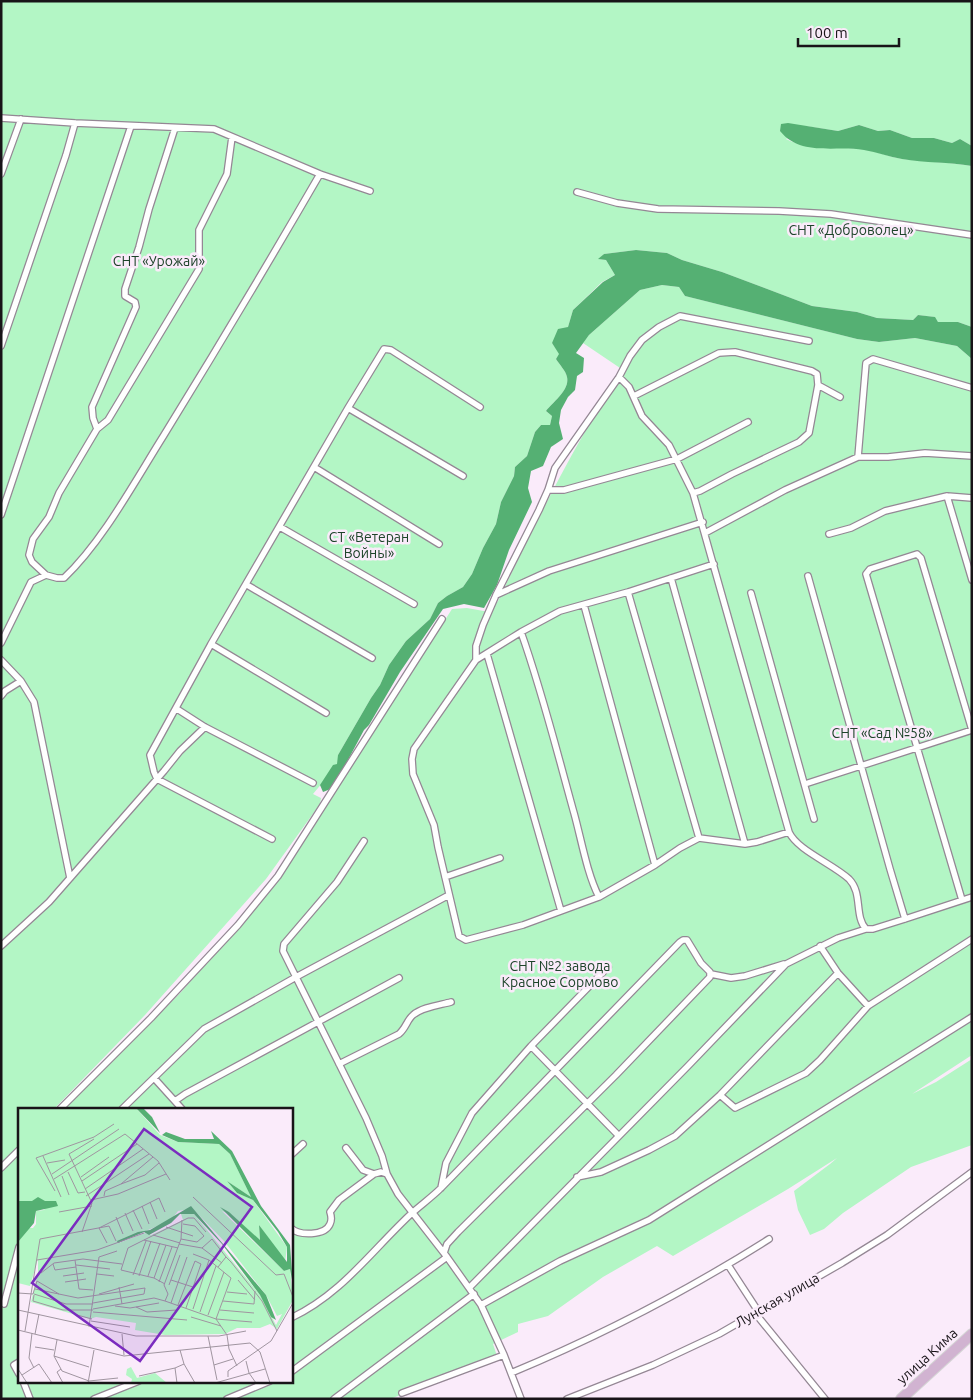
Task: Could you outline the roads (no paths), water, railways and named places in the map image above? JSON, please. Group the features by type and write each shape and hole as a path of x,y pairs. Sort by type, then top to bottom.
{"main road":[{"name":"улица Кима","path":"901,1399 972,1334"}],"street":[{"path":"1,118 214,129 320,174 370,191"},
{"path":"1,174 21,119"},
{"path":"1,346 66,155 75,123"},
{"path":"1,515 131,126"},
{"path":"97,430 92,407 136,307 135,302 125,296 125,289 175,128"},
{"path":"232,137 227,174 199,230 199,269 108,420 97,430 59,493 49,517 33,538 30,555 32,562 46,575 64,578 76,566 124,499 202,374 320,174"},
{"path":"577,192 617,203 658,209 779,211 830,214 972,235"},
{"path":"476,660 476,646 496,595 548,490 555,468 619,377 630,356 642,340 659,327 680,316 809,341"},
{"path":"272,839 157,779 150,755 177,709 211,644 384,349 390,350 480,407"},
{"path":"634,396 719,353 735,352 812,371 817,374 818,385 809,433 799,442 693,493"},
{"path":"858,458 866,363 868,360 873,359 972,388"},
{"path":"619,377 629,387 642,416 670,445 693,493 703,522 793,841 849,879 856,888 862,924 866,929"},
{"path":"818,385 840,397"},
{"path":"348,408 463,476"},
{"path":"548,490 564,490 677,459 748,422"},
{"path":"705,533 785,490 858,458 925,453 972,456"},
{"path":"314,467 439,544"},
{"path":"829,534 851,528 885,511 947,496 972,498"},
{"path":"947,496 972,580"},
{"path":"496,595 549,571 703,522"},
{"path":"280,527 414,604"},
{"path":"804,784 917,747 972,730 922,558 917,554 870,568 866,574 917,747 962,900"},
{"path":"714,564 628,592 560,611 521,632 476,660 414,749 412,759 413,774 434,825 459,936 466,940 524,925 599,897 699,838 745,844 789,832"},
{"path":"1,643 31,582 46,575"},
{"path":"808,576 905,919"},
{"path":"671,578 745,844"},
{"path":"247,585 372,658"},
{"path":"628,592 699,838"},
{"path":"751,593 814,819"},
{"path":"584,605 655,865"},
{"path":"61,1108 151,1018 232,932 278,876 442,619"},
{"path":"521,632 536,676 584,852 595,890 599,897"},
{"path":"211,644 326,713"},
{"path":"488,654 562,911"},
{"path":"1,660 5,662 20,681 34,702 70,878"},
{"path":"1,696 20,681"},
{"path":"177,709 205,726 313,783"},
{"path":"1,946 48,902 180,751 205,726"},
{"path":"364,841 337,882 321,898 284,944 283,951 366,1118 382,1156 387,1174 398,1194 474,1294 504,1355 521,1399"},
{"path":"445,877 500,858"},
{"path":"123,1108 204,1029 449,895"},
{"path":"292,1317 318,1303 358,1270 413,1212 441,1188 554,1070 683,940 689,942 696,956 711,974 731,978 745,976 786,964 838,938 866,929 873,929 972,897"},
{"path":"720,1095 735,1108 806,1073 846,1032 868,1006 972,939"},
{"path":"820,946 838,973 868,1006"},
{"path":"469,1288 786,964"},
{"path":"441,1188 446,1163 472,1114 532,1046 608,967"},
{"path":"577,1178 601,1172 675,1136 720,1095 838,973"},
{"path":"292,1371 446,1255 447,1244 458,1232 586,1104 711,974"},
{"path":"175,1101 318,1021 400,978"},
{"path":"339,1064 399,1034 406,1029 412,1016 418,1012 451,1002"},
{"path":"481,1306 560,1261 649,1220 972,1018"},
{"path":"532,1046 618,1135"},
{"path":"154,1078 181,1108"},
{"path":"292,1154 302,1144"},
{"path":"346,1148 364,1170 374,1174"},
{"path":"1,1168 18,1151"},
{"path":"292,1229 300,1234 306,1234 328,1227 331,1222 330,1212 339,1200 374,1174 381,1172 387,1174"},
{"name":"Лунская улица","path":"567,1399 654,1365 719,1334 887,1235 972,1172"},
{"path":"511,1373 568,1350 728,1265 768,1239"},
{"path":"4,1304 18,1251"},
{"path":"728,1265 757,1312 825,1399"},
{"path":"334,1399 474,1294"},
{"path":"402,1393 504,1355"},
{"path":"18,1363 14,1365 18,1372"},
{"path":"23,1382 30,1399"},
{"path":"94,1399 136,1382"},
{"path":"227,1399 268,1382"}],"park label":[{"name":"СНТ «Доброволец»","path":"851,230"},
{"name":"СНТ «Урожай»","path":"159,261"},
{"name":"СТ «Ветеран Войны»","path":"369,546"},
{"name":"СНТ «Сад №58»","path":"882,733"},
{"name":"СНТ №2 завода Красное Сормово","path":"560,974"}]}
